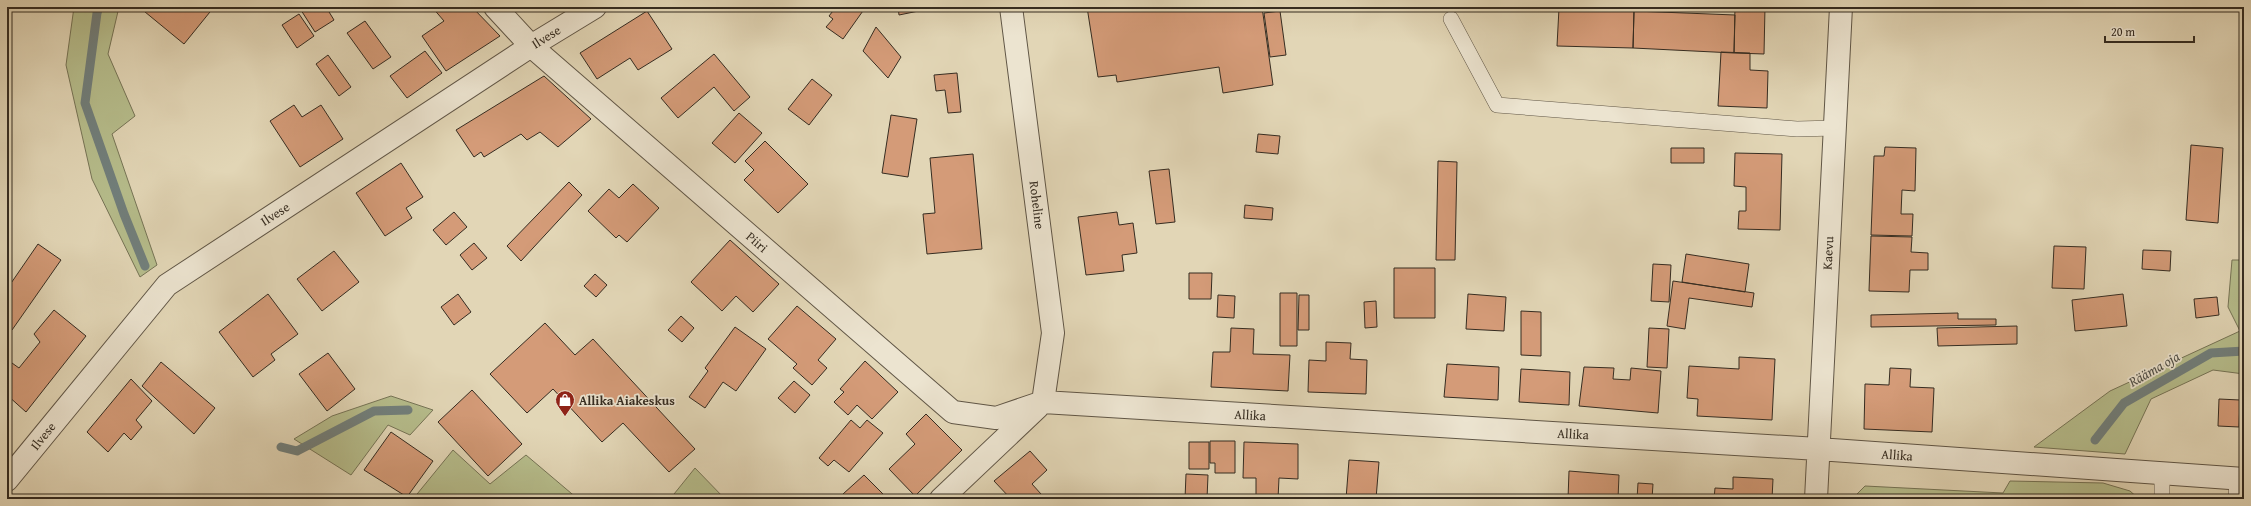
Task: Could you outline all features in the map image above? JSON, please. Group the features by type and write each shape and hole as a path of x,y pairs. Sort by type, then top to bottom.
{"street":[{"name":"Piiri","path":"495,7 531,46 953,412 996,418 1043,402"},
{"name":"Ilvese","path":"7,480 167,285 531,46 595,7"},
{"name":"Roheline","path":"1011,7 1053,333 1043,402"},
{"name":"Kaevu","path":"1816,499 1841,7"},
{"name":"Allika","path":"1043,402 1818,449 2162,474 2239,486"},
{"path":"941,499 1043,402"}],"lane":[{"path":"1451,18 1497,105 1797,129 1835,128"},
{"path":"2162,474 2162,499"}],"green space":[{"path":"74,7 119,7 108,54 135,116 112,134 157,265 140,277 92,179 66,65"},
{"path":"2232,260 2244,260 2244,374 2213,370 2151,399 2125,454 2034,447 2110,391 2240,331 2228,307"},
{"path":"391,396 433,410 410,435 388,425 351,475 294,439 332,416"},
{"path":"453,450 490,484 526,455 578,499 413,499"},
{"path":"695,468 725,499 670,499"},
{"path":"2010,481 2103,483 2130,491 2139,499 1852,499 1865,486 2003,493"}],"building":[{"path":"139,7 214,7 184,44"},
{"path":"299,7 326,7 334,20 315,32"},
{"path":"432,7 472,7 500,36 446,71 422,36 444,21"},
{"path":"836,7 865,8 843,39 826,27 833,19 829,16"},
{"path":"898,7 938,7 899,15"},
{"path":"1087,7 1262,7 1273,85 1223,93 1219,67 1117,82 1116,75 1098,77"},
{"path":"1735,7 1765,7 1764,54 1734,53"},
{"path":"1559,8 1634,11 1633,48 1557,46"},
{"path":"647,11 672,49 638,70 630,58 597,79 580,53"},
{"path":"1280,11 1286,55 1270,57 1264,13"},
{"path":"1634,11 1735,15 1734,53 1633,48"},
{"path":"299,14 314,36 297,48 282,25"},
{"path":"365,21 391,57 373,69 347,33"},
{"path":"876,27 901,57 888,78 863,51"},
{"path":"425,51 442,73 407,98 390,76"},
{"path":"1721,52 1750,53 1750,70 1768,71 1767,108 1718,106"},
{"path":"714,54 750,97 734,111 714,87 678,118 661,98"},
{"path":"328,55 351,87 339,96 316,64"},
{"path":"957,73 961,112 948,113 945,90 936,91 934,75"},
{"path":"544,76 591,119 558,147 540,132 527,140 521,134 484,157 481,152 474,157 456,130"},
{"path":"812,79 832,95 809,125 788,109"},
{"path":"294,105 302,117 321,105 343,139 300,167 270,121"},
{"path":"739,113 762,133 735,163 712,143"},
{"path":"891,115 917,119 908,177 882,173"},
{"path":"1258,134 1280,136 1278,154 1256,152"},
{"path":"765,141 808,184 778,213 744,180 754,170 745,161"},
{"path":"2191,145 2223,148 2218,223 2186,220"},
{"path":"1885,147 1916,148 1915,191 1902,190 1901,214 1913,214 1912,236 1871,235 1874,156 1884,156"},
{"path":"1671,148 1704,148 1704,163 1671,163"},
{"path":"1735,153 1782,154 1780,230 1738,229 1739,211 1746,211 1746,187 1734,186"},
{"path":"973,154 982,249 927,254 923,214 935,213 930,158"},
{"path":"1438,161 1457,162 1455,260 1436,260"},
{"path":"401,163 423,197 406,208 412,218 385,236 356,193"},
{"path":"1169,169 1175,222 1156,224 1149,171"},
{"path":"569,182 582,195 521,261 507,246"},
{"path":"633,184 659,208 627,242 619,235 616,238 588,211 609,189 619,198"},
{"path":"1245,205 1273,208 1272,220 1244,218"},
{"path":"454,212 467,227 446,245 433,230"},
{"path":"1117,212 1119,225 1133,223 1137,253 1122,255 1124,271 1086,275 1078,217"},
{"path":"1871,236 1912,237 1911,252 1928,253 1928,270 1910,270 1909,292 1869,291"},
{"path":"730,240 779,284 753,312 736,296 722,311 691,282"},
{"path":"474,243 487,258 472,270 460,255"},
{"path":"38,244 61,260 12,330 7,324 7,289"},
{"path":"2054,246 2086,247 2084,289 2052,288"},
{"path":"2143,250 2171,251 2170,271 2142,269"},
{"path":"334,251 359,282 322,311 297,279"},
{"path":"1686,254 1749,264 1745,292 1682,282"},
{"path":"1653,264 1671,265 1669,302 1651,301"},
{"path":"1394,268 1435,268 1435,318 1394,318"},
{"path":"1189,273 1212,273 1211,299 1189,299"},
{"path":"595,274 607,285 596,297 584,286"},
{"path":"1673,281 1754,293 1752,307 1689,298 1685,329 1667,326"},
{"path":"1280,293 1297,293 1297,346 1280,346"},
{"path":"268,294 298,334 271,354 275,360 253,377 219,332"},
{"path":"458,294 471,312 454,325 441,307"},
{"path":"1468,294 1506,297 1504,331 1466,329"},
{"path":"2123,294 2127,326 2075,331 2072,300"},
{"path":"1218,295 1235,296 1234,318 1217,317"},
{"path":"1299,295 1309,295 1309,330 1298,330"},
{"path":"2217,297 2219,315 2196,318 2194,299"},
{"path":"1376,301 1377,327 1365,328 1364,302"},
{"path":"797,306 836,339 818,360 827,368 812,385 793,368 797,364 768,339"},
{"path":"54,310 86,336 26,412 7,395 7,370 12,363 19,368 40,342 34,334"},
{"path":"1521,311 1541,312 1541,356 1521,355"},
{"path":"1958,313 1958,319 1996,319 1996,325 1871,327 1871,315"},
{"path":"681,316 694,328 682,342 668,330"},
{"path":"545,323 575,355 593,339 695,449 669,472 623,423 602,442 553,389 527,413 490,374"},
{"path":"2017,326 2017,344 1938,346 1937,328"},
{"path":"735,327 766,349 736,391 723,382 705,408 689,397 708,371 705,368"},
{"path":"1231,328 1254,329 1253,354 1290,355 1288,391 1211,387 1213,352 1230,352"},
{"path":"1649,328 1669,329 1667,368 1647,367"},
{"path":"1326,342 1351,343 1350,359 1367,360 1366,394 1308,392 1309,360 1326,361"},
{"path":"328,353 355,389 327,411 299,374"},
{"path":"1739,357 1775,359 1772,420 1697,416 1698,399 1687,398 1689,366 1739,369"},
{"path":"865,361 898,392 872,419 857,405 848,415 834,402 844,392 840,389"},
{"path":"161,362 215,408 194,434 142,386"},
{"path":"1447,364 1499,367 1498,400 1444,397"},
{"path":"1584,367 1614,368 1613,379 1630,380 1631,368 1661,371 1658,413 1579,406"},
{"path":"1890,368 1911,369 1910,387 1934,388 1932,432 1864,429 1865,384 1889,385"},
{"path":"1521,369 1570,372 1569,405 1519,402"},
{"path":"131,379 152,401 136,420 142,427 131,440 124,433 108,452 87,432"},
{"path":"794,381 810,395 795,413 778,398"},
{"path":"472,390 522,444 488,476 438,422"},
{"path":"2219,399 2240,400 2239,427 2218,426"},
{"path":"926,414 962,450 915,496 889,469 915,444 906,434"},
{"path":"851,420 860,428 867,420 883,433 849,472 834,460 828,466 819,458"},
{"path":"2244,428 2244,452 2243,452"},
{"path":"391,432 433,461 407,497 364,470"},
{"path":"1210,441 1235,441 1235,473 1215,473 1215,463 1210,463"},
{"path":"1189,442 1209,442 1209,469 1189,469"},
{"path":"1244,442 1298,444 1298,479 1279,478 1278,499 1256,499 1256,478 1243,478"},
{"path":"1030,451 1047,470 1032,484 1041,494 1035,499 1011,499 994,481"},
{"path":"1349,460 1379,462 1376,499 1346,499"},
{"path":"1569,471 1619,475 1618,499 1568,499"},
{"path":"1186,474 1208,475 1207,499 1185,499"},
{"path":"864,475 888,499 848,499 843,494"},
{"path":"1733,477 1773,479 1772,499 1714,499 1715,488 1733,489"},
{"path":"1638,483 1653,484 1652,499 1637,499"}],"waterway":[{"path":"99,7 85,103 124,214 145,266"},
{"name":"Rääma oja","path":"2095,440 2124,403 2211,353 2244,351"},
{"path":"281,447 297,451 374,411 408,410"}],"place":[{"name":"Allika Aiakeskus","path":"565,417"}]}
